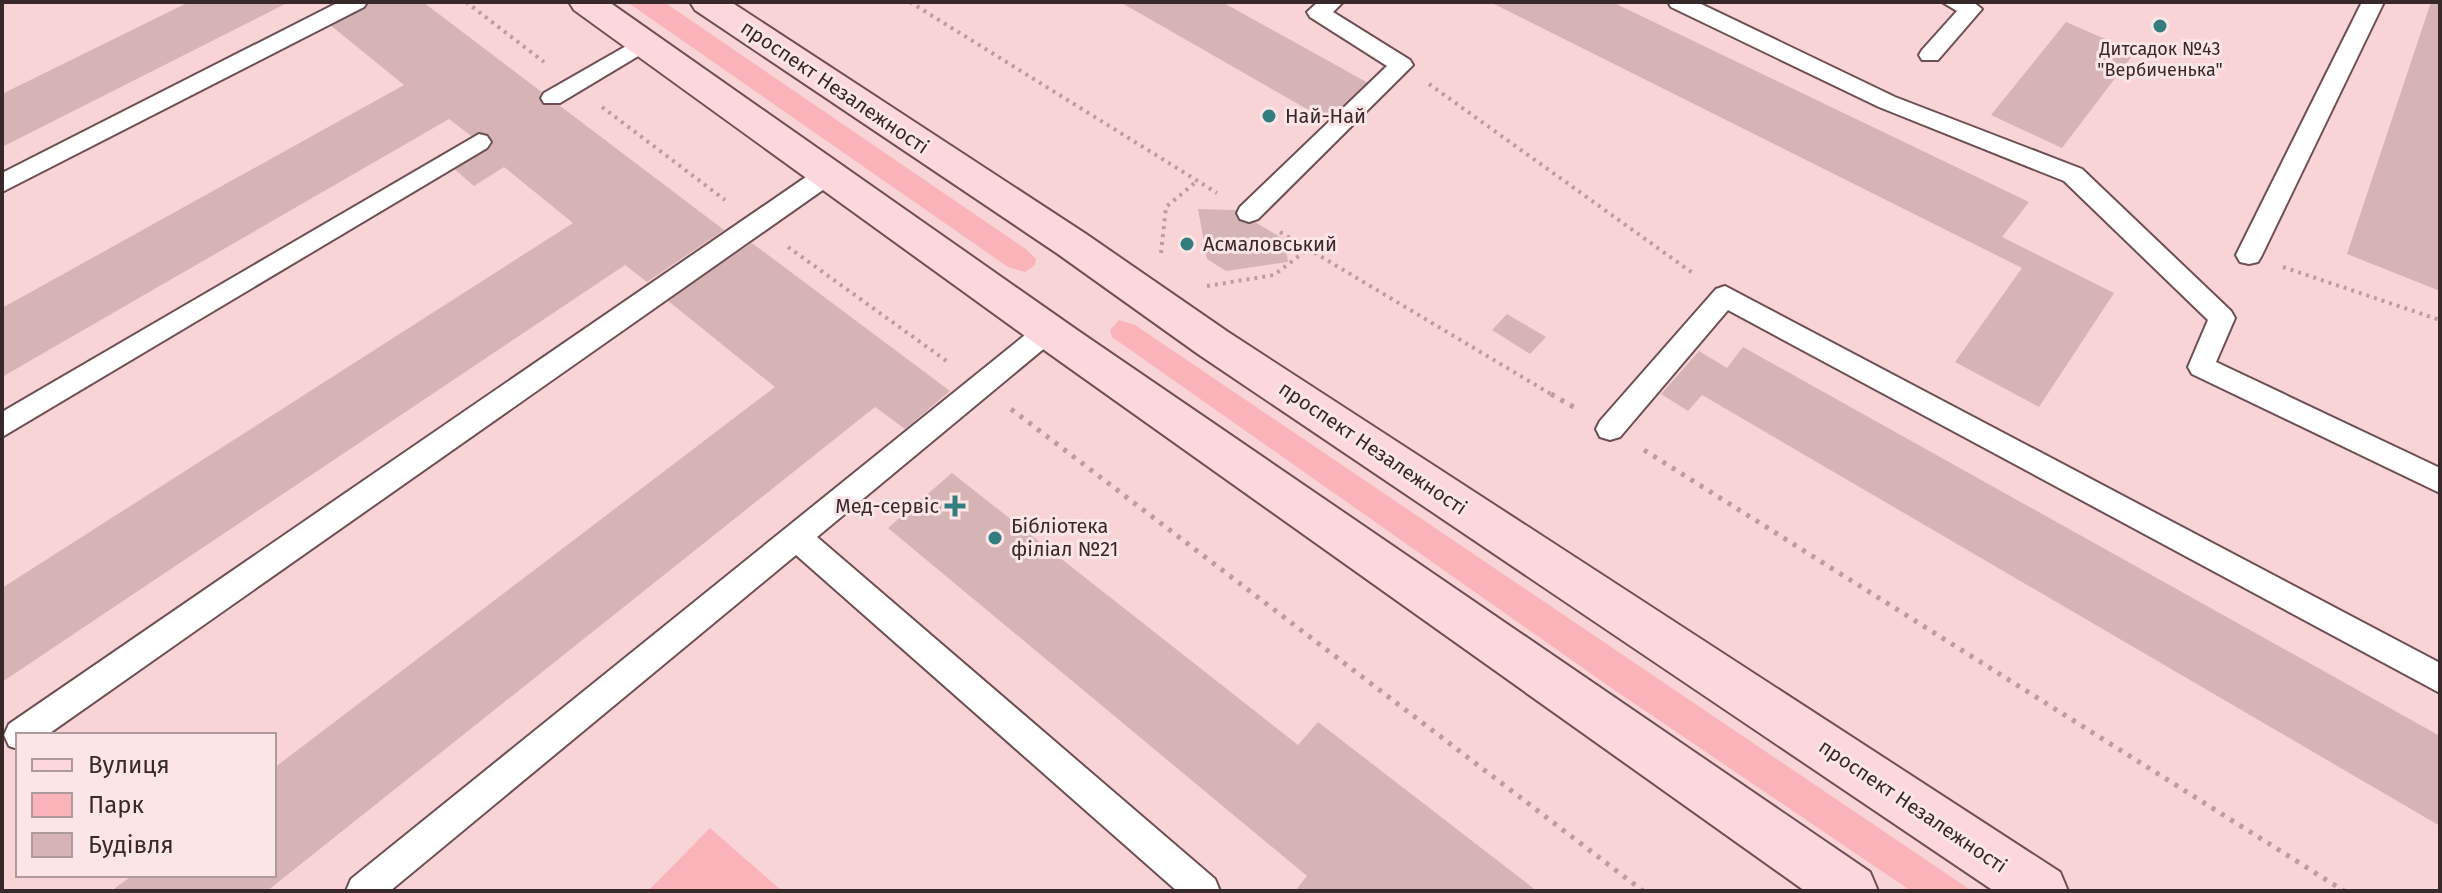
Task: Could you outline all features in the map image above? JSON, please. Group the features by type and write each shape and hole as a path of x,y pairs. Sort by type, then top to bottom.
{"main road":[{"path":"586,2 1851,891"},
{"name":"проспект Незалежності","path":"707,2 1072,244 1213,343 2041,891"}],"lane":[{"path":"2,183 356,2"},
{"path":"1679,2 1887,102 2073,175 2222,318 2201,367 2440,481"},
{"path":"1930,55 1971,9 1953,2"},
{"path":"2249,255 2373,2"},
{"path":"1249,213 1402,65 1317,5"},
{"path":"552,98 642,44"},
{"path":"2,426 479,142"},
{"path":"23,733 828,174"},
{"path":"1610,429 1725,296 2440,679"},
{"path":"363,891 979,384 1049,330"},
{"path":"795,536 1203,891"}],"path":[{"path":"466,2 755,223 979,384 1643,891"},
{"path":"1402,65 1725,296"},
{"path":"1160,261 1166,207 1197,181"},
{"path":"1204,287 1274,275 1308,249"},
{"path":"2249,255 2440,320"}],"green space":[{"path":"627,2 664,2 1027,250 1036,259 1035,265 1025,272 1008,267"},
{"path":"1119,320 1135,325 1972,891 1911,891 1610,687 1112,337 1110,330"},
{"path":"710,828 782,891 648,891"}],"building":[{"path":"189,2 289,2 2,147 2,94"},
{"path":"372,2 423,2 724,230 647,282 625,265 2,682 2,588 573,223 504,167 474,186 452,167 479,142 449,119 2,377 2,308 404,85 329,24"},
{"path":"1120,2 1222,2 1370,84 1326,120"},
{"path":"1490,2 1612,2 2029,202 2002,237 2114,293 2039,407 1955,362 2022,268"},
{"path":"2431,2 2440,2 2440,291 2347,254"},
{"path":"2066,22 2135,52 2062,148 1991,115"},
{"path":"1198,209 1235,210 1285,240 1288,262 1226,271 1207,259"},
{"path":"752,243 950,391 905,429 875,407 267,891 111,891 130,877 276,877 276,766 775,387 667,300"},
{"path":"1507,314 1546,337 1530,354 1492,330"},
{"path":"1743,347 2440,736 2440,826 1702,395 1688,411 1661,394 1699,351 1727,368"},
{"path":"952,473 1298,745 1318,722 1537,891 1295,891 1307,876 888,528"}],"place":[{"name":"Дитсадок №43 \"Вербиченька\"","path":"2160,26"},
{"name":"Най-Най","path":"1269,116"},
{"name":"Асмаловський","path":"1187,244"},
{"name":"Мед-сервіс","path":"955,506"},
{"name":"Бібліотека філіал №21","path":"995,538"}]}
